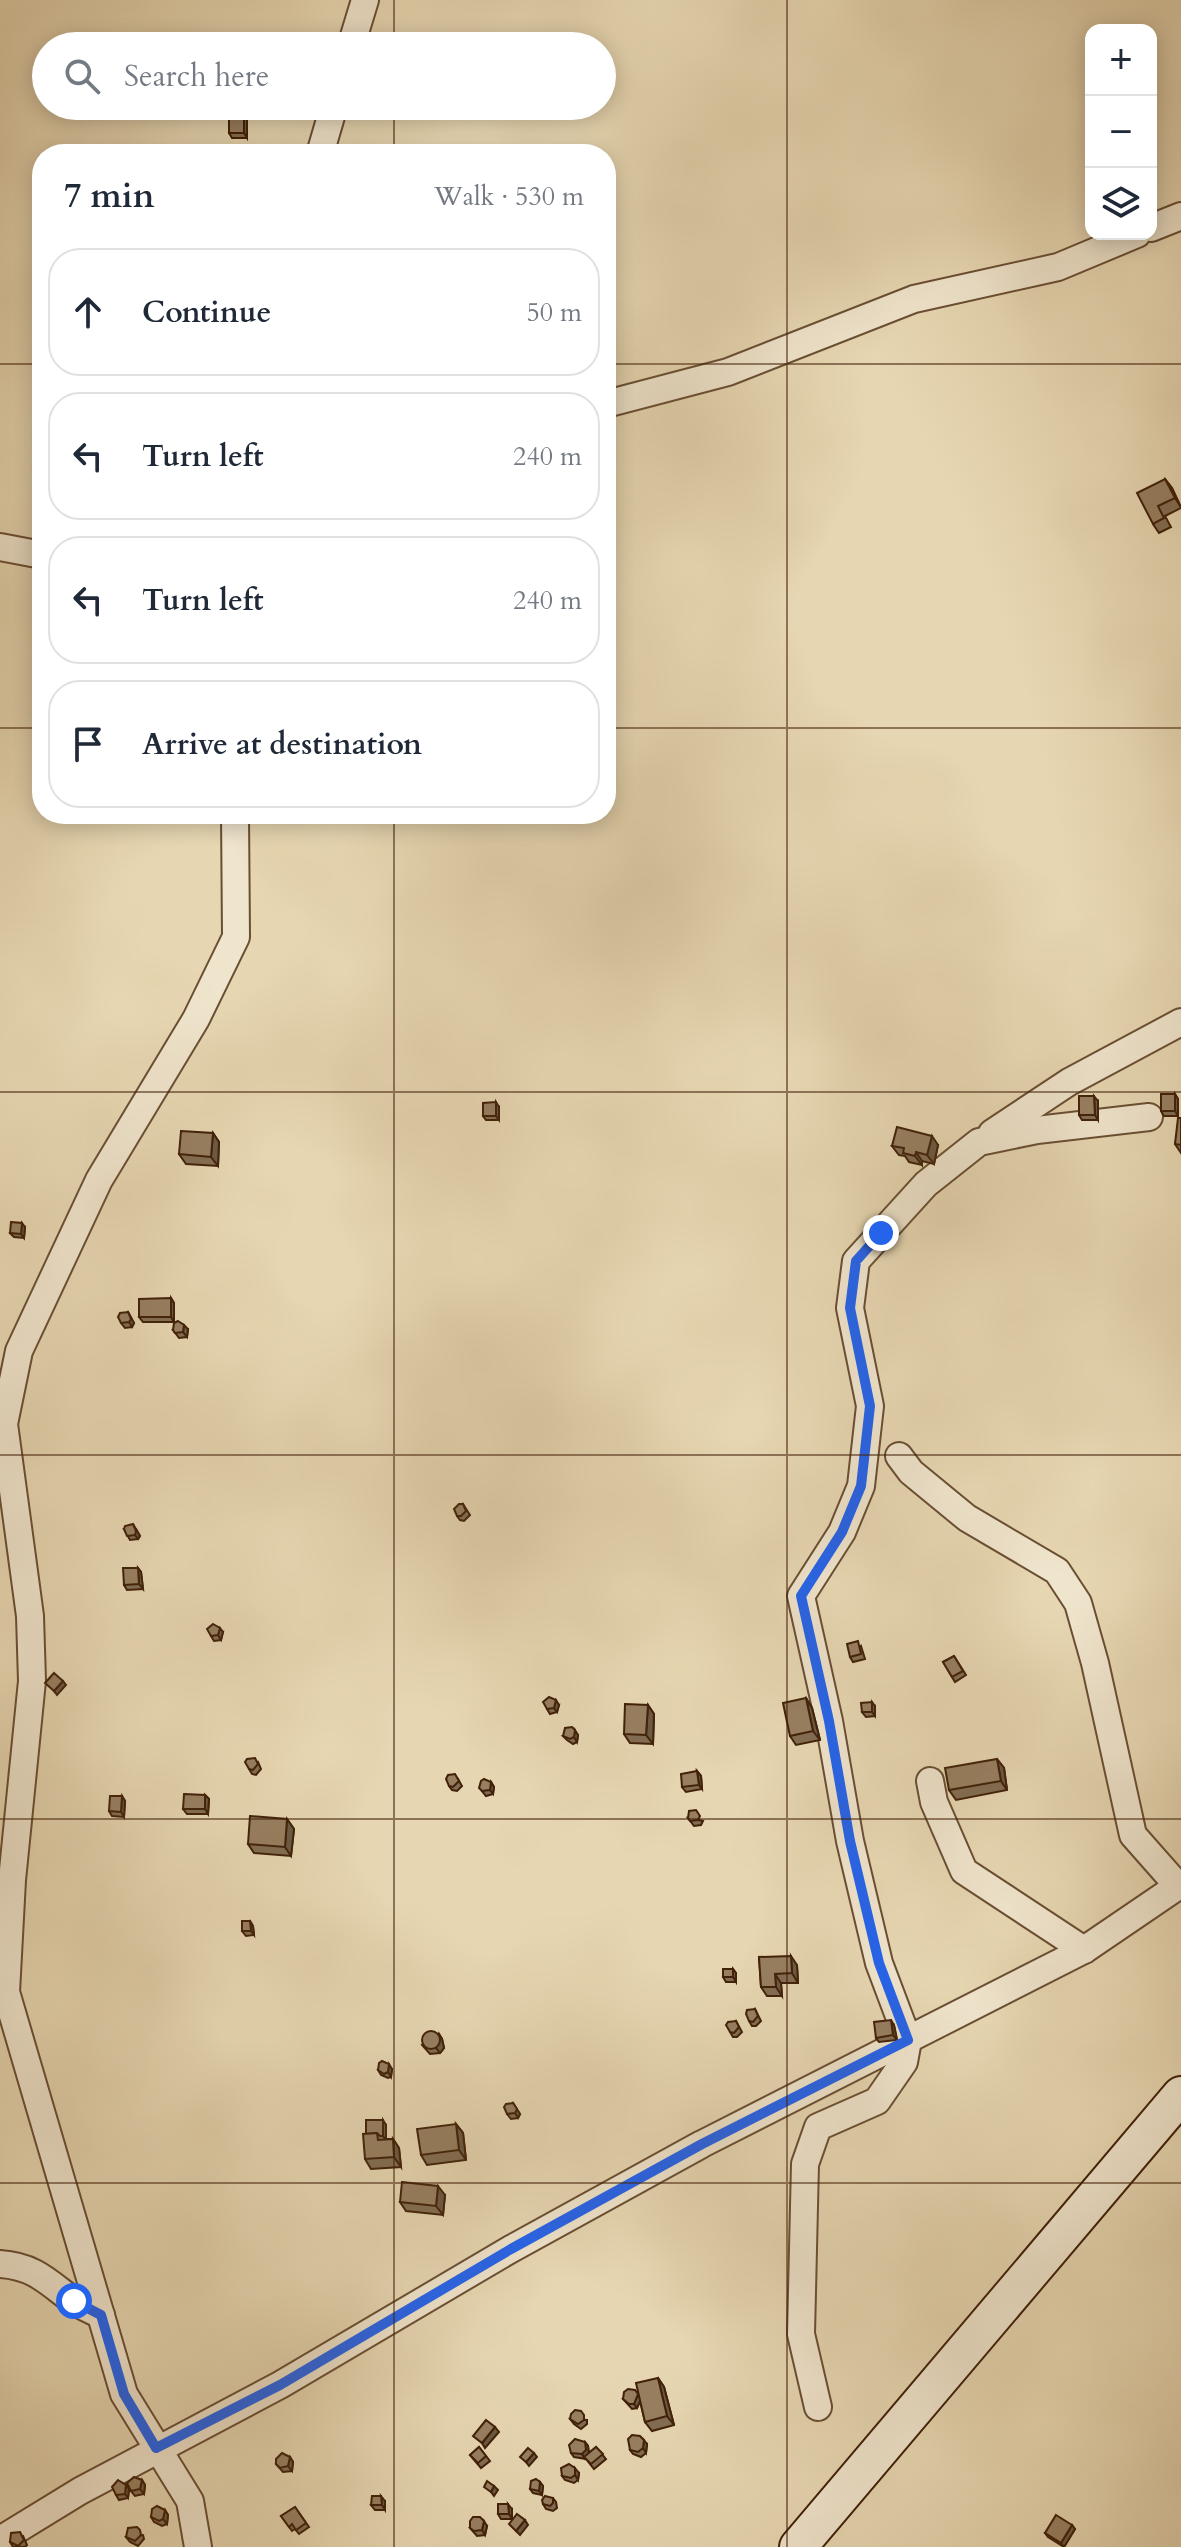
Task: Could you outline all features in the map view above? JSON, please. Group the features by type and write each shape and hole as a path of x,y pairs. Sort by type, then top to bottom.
{"main road":[{"path":"798,2547 1181,2095"}],"street":[{"path":"355,32 365,0"},
{"path":"323,144 330,120"},
{"path":"1157,226 1181,216"},
{"path":"616,401 728,372 914,299 1058,267 1123,240"},
{"path":"0,547 32,553"},
{"path":"198,2547 190,2501 124,2394 6,1992 12,1880 32,1681 30,1616 4,1424 10,1346 99,1180 196,1019 236,937 235,824"},
{"path":"818,2407 801,2334 805,2164 818,2127 877,2101 904,2062 908,2040 879,1963 850,1841 829,1721 801,1596 842,1532 861,1486 870,1406 850,1308 856,1261 926,1184 979,1142 1069,1082 1181,1022"},
{"path":"979,1142 1037,1130 1149,1117"},
{"path":"0,2540 156,2448 280,2385 511,2249 688,2152 1084,1950 1180,1885 1133,1835 1095,1663 1078,1603 1057,1571 967,1518 911,1472 899,1456"},
{"path":"930,1781 934,1802 964,1871 1084,1950"},
{"path":"0,2264 19,2265 45,2278 74,2301 101,2315"}],"building":[{"path":"229,120 244,120 244,133 229,133"},
{"path":"1165,479 1175,498 1158,506 1164,518 1153,524 1137,493"},
{"path":"1161,1094 1175,1094 1175,1111 1161,1111"},
{"path":"1079,1096 1094,1096 1095,1115 1079,1115"},
{"path":"496,1102 496,1116 483,1116 483,1103"},
{"path":"1178,1118 1181,1118 1181,1145 1175,1144"},
{"path":"897,1127 932,1136 927,1155 903,1153 904,1148 892,1146"},
{"path":"181,1131 213,1133 211,1157 179,1154"},
{"path":"11,1222 22,1223 21,1234 10,1233"},
{"path":"171,1298 171,1317 139,1317 139,1299"},
{"path":"128,1312 131,1319 121,1323 120,1313"},
{"path":"178,1321 184,1325 183,1332 175,1333 174,1323"},
{"path":"463,1504 466,1511 457,1516 454,1509"},
{"path":"133,1524 135,1535 127,1536 125,1526"},
{"path":"123,1568 138,1568 139,1584 124,1585"},
{"path":"213,1624 220,1628 218,1635 211,1636 207,1629"},
{"path":"858,1641 861,1654 850,1657 847,1644"},
{"path":"954,1656 963,1671 952,1677 943,1662"},
{"path":"54,1673 63,1681 54,1691 45,1683"},
{"path":"549,1697 556,1700 554,1708 547,1709 543,1702"},
{"path":"806,1698 813,1731 790,1736 783,1703"},
{"path":"872,1702 872,1712 862,1712 861,1703"},
{"path":"625,1704 648,1705 646,1735 624,1734"},
{"path":"572,1727 574,1737 563,1736 565,1728"},
{"path":"255,1758 258,1764 253,1770 249,1769 245,1762"},
{"path":"997,1759 1001,1781 949,1790 945,1768"},
{"path":"697,1771 699,1785 682,1787 681,1774"},
{"path":"455,1774 459,1781 453,1787 449,1786 448,1775"},
{"path":"484,1779 491,1782 490,1790 482,1791 479,1788"},
{"path":"184,1794 205,1795 205,1809 183,1809"},
{"path":"110,1796 122,1796 121,1812 109,1811"},
{"path":"696,1810 700,1816 698,1820 690,1821 689,1811"},
{"path":"250,1816 287,1819 285,1847 248,1844"},
{"path":"242,1921 250,1921 251,1931 242,1931"},
{"path":"791,1956 792,1973 775,1974 776,1987 761,1987 759,1957"},
{"path":"723,1969 733,1969 733,1977 723,1977"},
{"path":"755,2009 758,2016 753,2022 749,2021 747,2010"},
{"path":"891,2020 893,2035 876,2038 874,2022"},
{"path":"736,2021 739,2027 734,2033 730,2032 726,2025"},
{"path":"427,2031 435,2031 440,2040 438,2047 427,2049 422,2044 422,2036"},
{"path":"382,2061 389,2064 388,2072 384,2074 378,2070"},
{"path":"513,2103 517,2109 515,2113 507,2114 504,2107"},
{"path":"366,2120 383,2120 383,2136 366,2134"},
{"path":"456,2124 459,2150 421,2155 417,2129"},
{"path":"377,2133 378,2140 393,2139 394,2157 365,2159 363,2134"},
{"path":"402,2182 438,2186 436,2206 400,2202"},
{"path":"658,2378 667,2416 645,2422 636,2383"},
{"path":"628,2389 638,2394 634,2404 623,2399"},
{"path":"575,2410 584,2415 584,2420 578,2424 570,2419"},
{"path":"486,2420 495,2427 482,2443 473,2436"},
{"path":"632,2435 644,2440 643,2448 638,2452 630,2450 628,2439"},
{"path":"575,2439 585,2442 586,2450 582,2454 571,2453 569,2445"},
{"path":"479,2447 486,2456 478,2463 470,2455"},
{"path":"596,2447 603,2454 591,2464 584,2457"},
{"path":"528,2448 534,2453 526,2462 520,2457"},
{"path":"282,2453 290,2457 288,2466 280,2468 276,2459"},
{"path":"569,2464 575,2468 575,2475 571,2478 562,2476 561,2468"},
{"path":"134,2477 142,2480 140,2489 131,2491 127,2483"},
{"path":"536,2479 540,2482 539,2491 530,2489 531,2481"},
{"path":"118,2480 126,2485 125,2494 116,2495 112,2487"},
{"path":"487,2481 494,2486 491,2492 484,2487"},
{"path":"372,2496 381,2496 382,2505 371,2505"},
{"path":"545,2496 553,2498 550,2506 543,2504"},
{"path":"498,2504 508,2504 509,2514 498,2514"},
{"path":"157,2506 165,2510 163,2519 159,2521 151,2517 152,2509"},
{"path":"295,2507 306,2523 296,2530 292,2524 289,2527 281,2516"},
{"path":"517,2514 525,2520 516,2531 509,2524"},
{"path":"1056,2515 1072,2525 1061,2543 1045,2533"},
{"path":"473,2517 484,2521 482,2530 470,2528"},
{"path":"137,2527 141,2535 135,2541 126,2537 128,2528"},
{"path":"20,2532 24,2540 18,2546 10,2542 11,2533"}],"route":[{"path":"74,2301 101,2315 124,2394 156,2448 280,2385 511,2249 702,2144 908,2040 879,1963 850,1841 829,1721 801,1596 842,1532 861,1486 870,1406 850,1308 856,1261 881,1233"}]}
